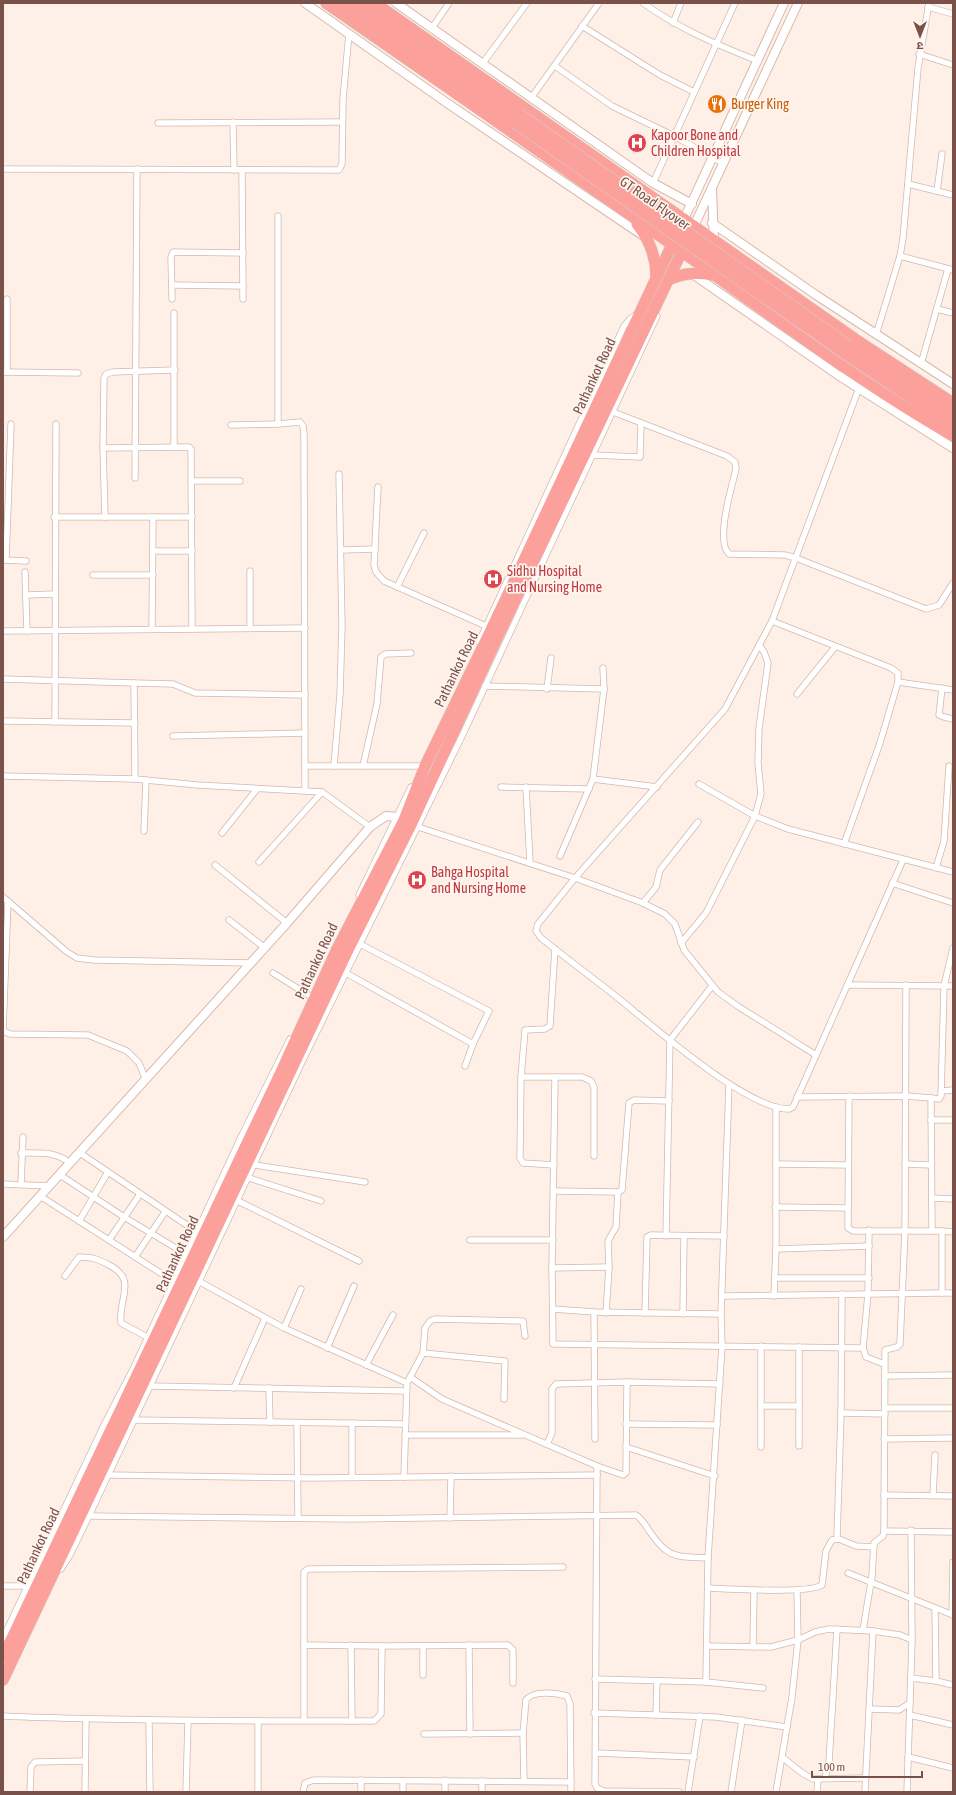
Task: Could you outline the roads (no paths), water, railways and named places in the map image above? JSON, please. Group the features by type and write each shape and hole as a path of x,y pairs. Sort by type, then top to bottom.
{"highway":[{"path":"326,3 631,215 841,365 916,415 953,436"},
{"name":"GT Road Flyover","path":"342,3 516,118 847,349 938,416 953,425"},
{"name":"GT Road Flyover","path":"360,3 516,118"},
{"path":"375,3 854,339 953,403"},
{"path":"631,215 648,239 656,265 656,278"},
{"name":"Pathankot Road","path":"3,1657 279,1076 337,949 408,822 423,766 490,634 684,219"},
{"path":"3,1680 408,822 694,226"},
{"path":"668,280 690,273 716,276"},
{"name":"GT Road Flyover","path":"847,349 953,414"}],"street":[{"path":"305,3 453,107 648,239"},
{"path":"396,3 653,183 692,204"},
{"path":"432,28 449,3"},
{"path":"483,63 527,3"},
{"path":"531,98 599,3"},
{"path":"643,3 672,23 716,44 758,61"},
{"path":"672,23 681,3"},
{"path":"653,183 735,3"},
{"path":"684,219 784,3"},
{"path":"694,226 798,3"},
{"path":"876,335 900,256 905,224 919,54 929,5 953,14"},
{"path":"780,12 792,17"},
{"path":"582,26 660,75 694,92"},
{"path":"3,169 339,170 342,164 344,76 349,33"},
{"path":"919,54 953,65"},
{"path":"555,66 612,106 674,136 723,163"},
{"path":"750,76 761,82"},
{"path":"233,122 234,170"},
{"path":"158,123 342,122"},
{"path":"937,191 942,154"},
{"path":"135,478 134,447 137,169"},
{"path":"242,170 243,300"},
{"path":"908,184 953,195"},
{"path":"713,185 712,223 714,240"},
{"path":"278,216 278,424"},
{"path":"712,223 876,335 953,384"},
{"path":"172,300 171,257 174,252 243,253"},
{"path":"900,256 951,269 937,309 921,364"},
{"path":"690,273 859,388 953,448"},
{"path":"3,1638 242,1135 310,996 485,686 662,306 668,280"},
{"path":"172,285 243,286"},
{"path":"7,299 5,372 78,372"},
{"path":"937,309 953,313"},
{"path":"305,766 423,766 624,326 630,319 640,312"},
{"path":"174,313 174,446"},
{"path":"105,517 103,448 104,378 106,374 112,372 175,370"},
{"path":"859,388 772,621 725,709 575,878 536,928 537,934 555,950 670,1040 730,1084 767,1105 791,1108 816,1056 903,860"},
{"path":"613,412 727,456 735,462 736,469 726,513 725,544 726,551 729,554 785,555 796,558 926,609 936,608 953,583"},
{"path":"230,425 300,422 304,429 305,791"},
{"path":"592,455 640,456 641,423"},
{"path":"11,424 6,482 4,560 26,561"},
{"path":"55,722 56,631 54,517 56,424"},
{"path":"103,448 174,446 189,447 191,449 192,629"},
{"path":"334,766 342,666 339,474"},
{"path":"191,481 240,481"},
{"path":"378,487 375,549 376,572 384,581 486,626"},
{"path":"54,517 192,517"},
{"path":"152,630 154,551 153,517"},
{"path":"397,587 424,533"},
{"path":"341,550 375,549"},
{"path":"154,551 192,551"},
{"path":"250,571 250,628"},
{"path":"26,572 27,631"},
{"path":"93,575 153,575"},
{"path":"26,595 55,594"},
{"path":"772,621 891,668 898,673 898,682 880,743 844,844"},
{"path":"3,631 305,628"},
{"path":"681,943 706,913 755,816 761,794 758,744 768,663 764,652 759,645"},
{"path":"797,694 835,647"},
{"path":"363,766 377,704 381,657 385,654 411,653"},
{"path":"547,689 551,658"},
{"path":"560,856 594,780 604,689 603,668"},
{"path":"3,679 174,684 195,693 305,695"},
{"path":"898,682 953,690"},
{"path":"134,683 135,779"},
{"path":"485,686 547,689 604,689"},
{"path":"942,688 939,715 944,718 953,719"},
{"path":"3,721 135,723"},
{"path":"173,736 305,733"},
{"path":"936,868 944,841 949,766"},
{"path":"3,776 135,779 257,789 322,792 370,827"},
{"path":"144,831 146,780"},
{"path":"594,780 657,787"},
{"path":"699,784 755,816 788,829 953,872"},
{"path":"501,787 589,789"},
{"path":"526,787 530,863"},
{"path":"222,833 257,789"},
{"path":"259,862 322,792"},
{"path":"3,1237 265,948 370,827 386,816 575,878 643,903 665,914 675,924 684,950 712,986 726,999 816,1056"},
{"path":"42,1596 70,1554 89,1516 133,1420 360,944 408,822"},
{"path":"643,903 656,887 660,870 698,822"},
{"path":"215,865 287,923"},
{"path":"892,883 953,903"},
{"path":"5,899 67,952 77,958 94,960 251,963"},
{"path":"5,899 4,1031 10,1034 88,1035 127,1052 139,1063 146,1080"},
{"path":"229,920 265,948"},
{"path":"360,944 489,1011 473,1044 465,1066"},
{"path":"797,1097 906,1096 940,1098 942,1091 944,986 953,948"},
{"path":"554,1165 526,1164 521,1161 521,1078 524,1030 545,1029 550,1026 555,950"},
{"path":"273,973 310,996"},
{"path":"346,973 473,1044"},
{"path":"848,985 953,986"},
{"path":"863,1630 871,1582 874,1542 883,1536 884,1531 886,1376 884,1364 886,1349 897,1347 900,1344 905,1230 906,985"},
{"path":"666,1236 670,1040 712,986"},
{"path":"521,1078 582,1077 589,1079 593,1083 594,1156"},
{"path":"555,1078 552,1268 553,1344 863,1348"},
{"path":"706,1682 708,1558 722,1346 721,1314 730,1084"},
{"path":"942,1091 953,1090"},
{"path":"849,1096 848,1228 853,1231 905,1230 953,1232"},
{"path":"931,1098 932,1232"},
{"path":"554,1191 618,1192 623,1189 629,1103 634,1100 669,1101"},
{"path":"774,1296 776,1249 776,1107"},
{"path":"931,1120 953,1120"},
{"path":"21,1184 21,1153 23,1137"},
{"path":"21,1153 52,1154 63,1157 70,1163"},
{"path":"80,1153 165,1212 197,1232"},
{"path":"776,1164 848,1165"},
{"path":"905,1164 932,1165"},
{"path":"255,1165 364,1182"},
{"path":"79,1221 108,1172"},
{"path":"60,1175 124,1218 186,1254"},
{"path":"248,1178 321,1201"},
{"path":"3,1184 49,1186"},
{"path":"606,1312 609,1267 608,1241 616,1227 618,1192"},
{"path":"109,1240 140,1194"},
{"path":"40,1196 173,1281"},
{"path":"932,1198 953,1199"},
{"path":"238,1201 359,1261"},
{"path":"775,1207 848,1208"},
{"path":"135,1257 165,1212"},
{"path":"869,1230 869,1278 863,1348 866,1357 884,1364"},
{"path":"942,1232 942,1293"},
{"path":"683,1314 684,1236"},
{"path":"645,1313 647,1237 724,1236"},
{"path":"470,1240 553,1240"},
{"path":"776,1249 869,1246"},
{"path":"65,1276 79,1258 91,1257 117,1270 124,1277 126,1286 120,1314 121,1323 147,1337"},
{"path":"552,1268 609,1267"},
{"path":"775,1278 869,1278"},
{"path":"200,1282 284,1328 327,1348 366,1365 408,1380 442,1399 597,1466 624,1475 627,1382"},
{"path":"327,1348 354,1286"},
{"path":"284,1328 301,1289"},
{"path":"722,1296 953,1293"},
{"path":"837,1539 841,1413 840,1348 842,1294"},
{"path":"553,1309 594,1312 721,1314"},
{"path":"594,1312 595,1439"},
{"path":"366,1365 393,1315"},
{"path":"234,1388 265,1318"},
{"path":"404,1477 406,1391 408,1380 423,1353 425,1328 430,1321 435,1319 523,1321 525,1336"},
{"path":"761,1346 761,1447"},
{"path":"798,1347 799,1446"},
{"path":"423,1353 505,1361 504,1399"},
{"path":"886,1376 953,1375"},
{"path":"547,1444 552,1433 551,1396 553,1386 559,1384 594,1382 720,1384"},
{"path":"150,1386 406,1391"},
{"path":"269,1388 270,1422"},
{"path":"761,1406 799,1406"},
{"path":"841,1413 953,1408"},
{"path":"133,1420 405,1424"},
{"path":"297,1422 298,1518"},
{"path":"352,1423 352,1477"},
{"path":"626,1424 717,1425"},
{"path":"405,1435 525,1435"},
{"path":"884,1439 953,1438"},
{"path":"626,1447 714,1476"},
{"path":"933,1495 935,1456"},
{"path":"597,1466 594,1712 596,1754 595,1784 600,1790 679,1792"},
{"path":"108,1475 298,1478 597,1475"},
{"path":"450,1518 451,1476"},
{"path":"884,1495 953,1496"},
{"path":"89,1516 450,1518 597,1517 636,1515 642,1520 657,1542 671,1555 708,1558"},
{"path":"884,1531 911,1530 953,1532"},
{"path":"907,1792 912,1640 911,1530"},
{"path":"708,1588 797,1590 819,1587 822,1585 828,1545 832,1540 837,1539 856,1546 874,1547"},
{"path":"848,1574 953,1615 953,1562"},
{"path":"304,1721 304,1572 308,1569 563,1567"},
{"path":"3,1586 28,1586"},
{"path":"753,1647 754,1590"},
{"path":"776,1792 787,1727 798,1640 797,1590"},
{"path":"935,1608 936,1681"},
{"path":"707,1646 770,1647 798,1640 815,1632 837,1629 873,1631 900,1635 912,1640"},
{"path":"825,1778 829,1762 837,1629"},
{"path":"864,1792 873,1631"},
{"path":"304,1645 422,1646 502,1644 512,1647 513,1683"},
{"path":"351,1645 352,1721"},
{"path":"469,1645 470,1734"},
{"path":"3,1716 149,1721 374,1720 381,1714 382,1646"},
{"path":"422,1646 423,1675"},
{"path":"911,1678 953,1685"},
{"path":"595,1679 706,1682 763,1688"},
{"path":"656,1715 657,1681"},
{"path":"524,1781 523,1733 525,1704 528,1697 536,1694 566,1696 570,1704 571,1792"},
{"path":"869,1709 899,1710 910,1703"},
{"path":"594,1712 700,1716 742,1720 787,1727"},
{"path":"910,1715 953,1725"},
{"path":"688,1792 700,1716"},
{"path":"85,1792 86,1720"},
{"path":"731,1792 742,1720"},
{"path":"149,1721 150,1792"},
{"path":"186,1792 188,1721"},
{"path":"258,1721 258,1792"},
{"path":"424,1734 523,1733"},
{"path":"596,1754 694,1757"},
{"path":"782,1756 808,1777 818,1779 865,1778"},
{"path":"908,1757 953,1768"},
{"path":"30,1792 31,1767 35,1762 85,1761"},
{"path":"817,1792 818,1779"},
{"path":"303,1792 306,1783 314,1780 571,1782"},
{"path":"361,1780 361,1792"},
{"path":"444,1780 445,1792"},
{"path":"403,1781 403,1792"},
{"path":"482,1781 482,1792"}],"place":[{"name":"Burger King","path":"717,104"},
{"name":"Kapoor Bone and Children Hospital","path":"637,143"},
{"name":"Sidhu Hospital and Nursing Home","path":"493,579"},
{"name":"Bahga Hospital and Nursing Home","path":"417,880"}]}
